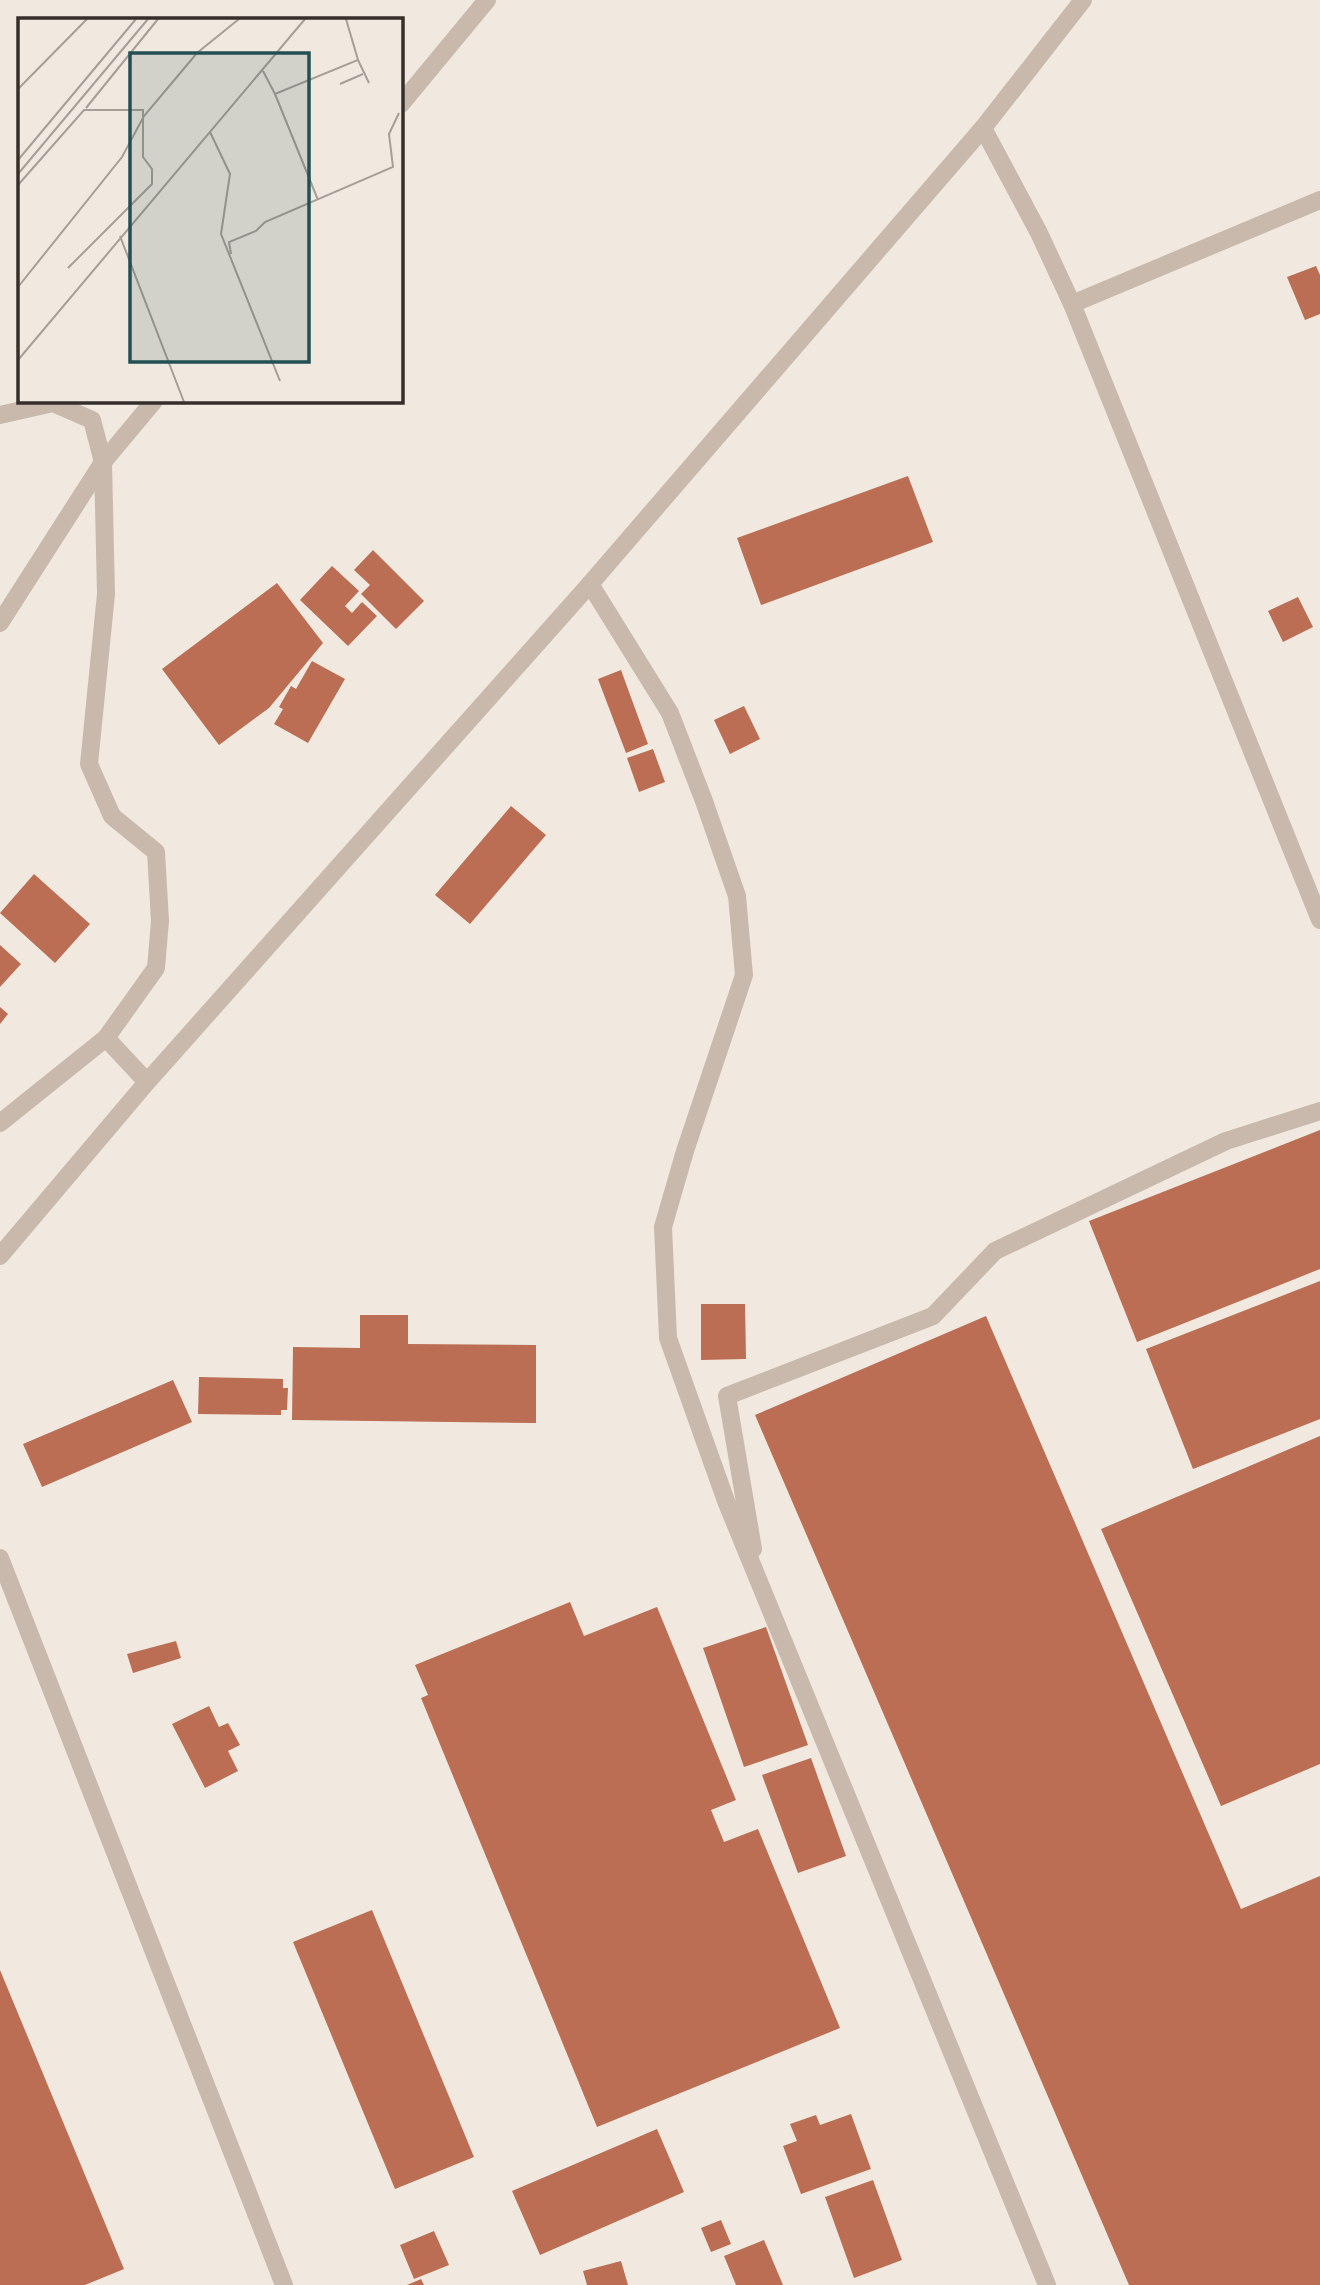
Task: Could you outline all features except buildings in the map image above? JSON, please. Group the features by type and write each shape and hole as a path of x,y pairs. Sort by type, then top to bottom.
{"street":[{"path":"402,103 487,0"},
{"path":"0,1256 147,1082 590,584 983,128 1083,0"},
{"path":"983,128 1039,233 1072,304 1320,920"},
{"path":"1072,304 1320,200"},
{"path":"0,415 53,402 92,420 103,462 106,594 89,764 112,816 156,852 160,921 156,968 106,1038 0,1123"},
{"path":"0,623 103,462 153,402"},
{"path":"590,584 670,713 737,896 744,975 685,1151 663,1227 668,1338 726,1501 1047,2285"},
{"path":"106,1038 147,1082"},
{"path":"758,1576 727,1396 933,1317 995,1251 1226,1141 1320,1111"},
{"path":"0,1558 284,2285"}]}
